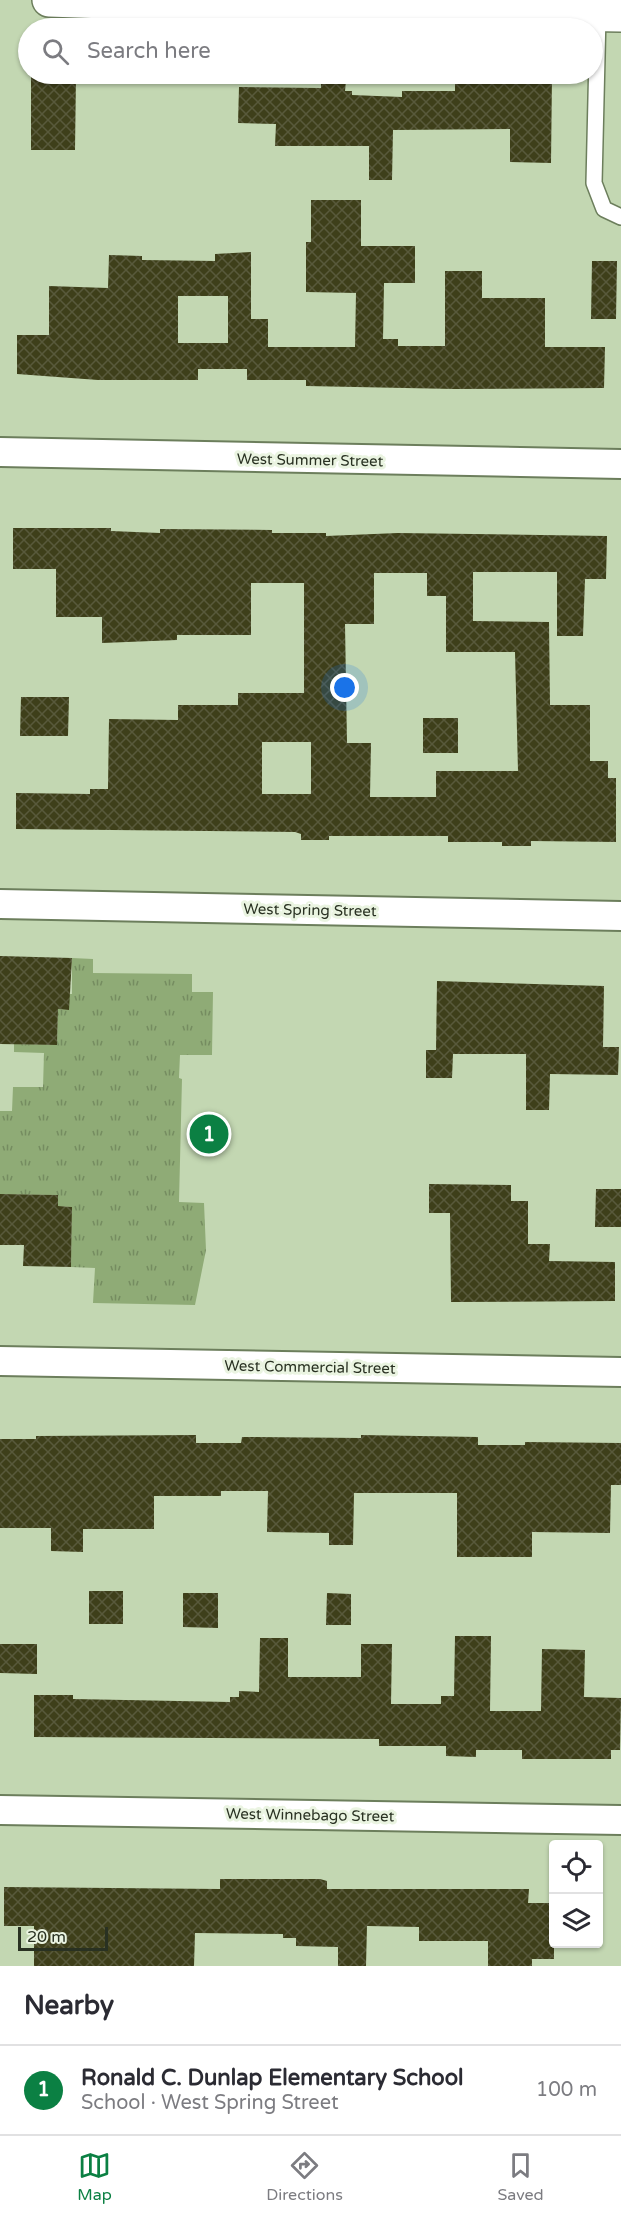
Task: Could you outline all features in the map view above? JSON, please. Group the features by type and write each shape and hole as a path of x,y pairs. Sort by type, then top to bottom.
{"main road":[{"path":"49,0 601,11"}],"street":[{"name":"West Summer Street","path":"0,452 621,464"},
{"name":"West Spring Street","path":"0,904 621,916"},
{"name":"West Commercial Street","path":"0,1361 621,1372"},
{"name":"West Winnebago Street","path":"0,1809 621,1820"}],"lane":[{"path":"598,84 594,183 604,209 621,217"}],"green space":[{"path":"72,958 93,959 93,973 192,974 192,992 213,992 212,1055 180,1055 179,1078 182,1079 179,1202 204,1203 206,1250 195,1305 93,1303 95,1268 71,1267 72,1207 58,1206 58,1195 0,1194 0,1111 12,1111 13,1087 43,1087 44,1053 14,1052 14,1044 57,1045 58,1009 69,1010 69,994 72,994"}],"building":[{"path":"31,84 76,84 75,150 31,150"},
{"path":"321,84 346,84 345,91 352,91 352,95 402,97 402,91 455,91 455,84 552,84 551,163 510,162 510,129 393,130 392,180 369,180 369,146 275,146 276,124 238,123 239,87 321,88"},
{"path":"311,200 361,200 361,246 415,246 415,283 384,283 383,339 398,339 398,346 445,346 445,271 482,271 482,298 545,298 545,347 605,347 604,388 454,389 306,386 306,380 247,380 247,369 198,369 198,380 98,380 17,374 17,335 49,335 49,286 108,288 109,255 142,256 142,260 215,261 215,254 251,252 251,319 268,319 268,347 355,347 356,293 306,292 306,242 311,242","holes":["178,296 228,296 228,343 178,343"]},
{"path":"592,261 617,261 616,319 591,319"},
{"path":"13,528 111,528 111,531 160,533 160,529 272,530 272,533 326,533 326,536 398,533 607,536 606,579 585,579 583,636 557,636 557,572 473,572 473,621 549,622 550,705 590,705 590,761 608,761 608,778 616,778 616,842 531,841 531,846 502,846 502,842 448,842 448,836 329,836 329,840 301,840 301,834 295,832 16,829 16,793 90,794 90,789 108,789 109,719 178,720 178,705 238,705 238,693 304,693 304,583 251,583 251,635 177,635 177,640 102,643 102,617 56,617 56,569 13,569","holes":["374,573 427,573 427,596 446,596 446,652 515,652 518,771 436,771 436,797 370,797 371,743 347,743 345,624 374,624","262,742 311,742 311,794 262,794"]},
{"path":"21,697 69,697 68,736 20,736"},
{"path":"423,718 458,718 458,753 423,753"},
{"path":"0,956 72,958 69,1010 58,1009 57,1045 0,1044"},
{"path":"437,981 604,986 603,1047 619,1047 618,1075 550,1074 549,1110 526,1110 526,1054 453,1054 452,1078 426,1078 426,1050 436,1050"},
{"path":"429,1184 511,1185 511,1201 528,1201 528,1244 550,1244 549,1261 615,1262 615,1301 451,1302 450,1213 429,1213"},
{"path":"596,1189 621,1189 621,1227 595,1227"},
{"path":"0,1194 58,1195 58,1206 72,1207 71,1267 23,1266 24,1245 0,1245"},
{"path":"196,1435 196,1443 241,1443 242,1437 361,1438 361,1435 478,1437 478,1445 525,1445 525,1442 621,1443 621,1485 611,1485 610,1533 532,1532 532,1557 457,1557 457,1493 354,1493 353,1545 329,1545 329,1533 267,1532 268,1491 221,1491 221,1496 154,1496 154,1529 83,1529 83,1552 51,1551 51,1528 0,1528 0,1439 36,1439 36,1436"},
{"path":"89,1591 123,1591 123,1624 89,1624"},
{"path":"183,1593 218,1593 218,1628 183,1627"},
{"path":"327,1593 351,1594 351,1625 326,1625"},
{"path":"455,1636 491,1636 490,1711 541,1711 542,1649 585,1650 584,1697 621,1698 620,1750 611,1750 611,1759 522,1759 522,1750 476,1750 476,1757 446,1756 446,1746 379,1746 379,1739 34,1737 34,1695 73,1695 73,1699 230,1702 230,1697 239,1697 239,1691 259,1692 260,1638 288,1638 288,1677 361,1677 361,1644 392,1644 391,1704 441,1704 441,1696 454,1696"},
{"path":"0,1644 37,1644 37,1674 0,1673"},
{"path":"220,1879 320,1879 327,1881 327,1889 529,1889 528,1903 549,1903 549,1948 554,1948 554,1959 532,1959 532,1966 488,1966 488,1941 419,1941 419,1927 367,1926 366,1966 338,1966 338,1947 296,1946 296,1938 283,1938 283,1934 195,1933 194,1966 34,1966 34,1926 4,1926 4,1887 220,1889"}],"place":[{"name":"Ronald C. Dunlap Elementary School","path":"209,1134"}]}
